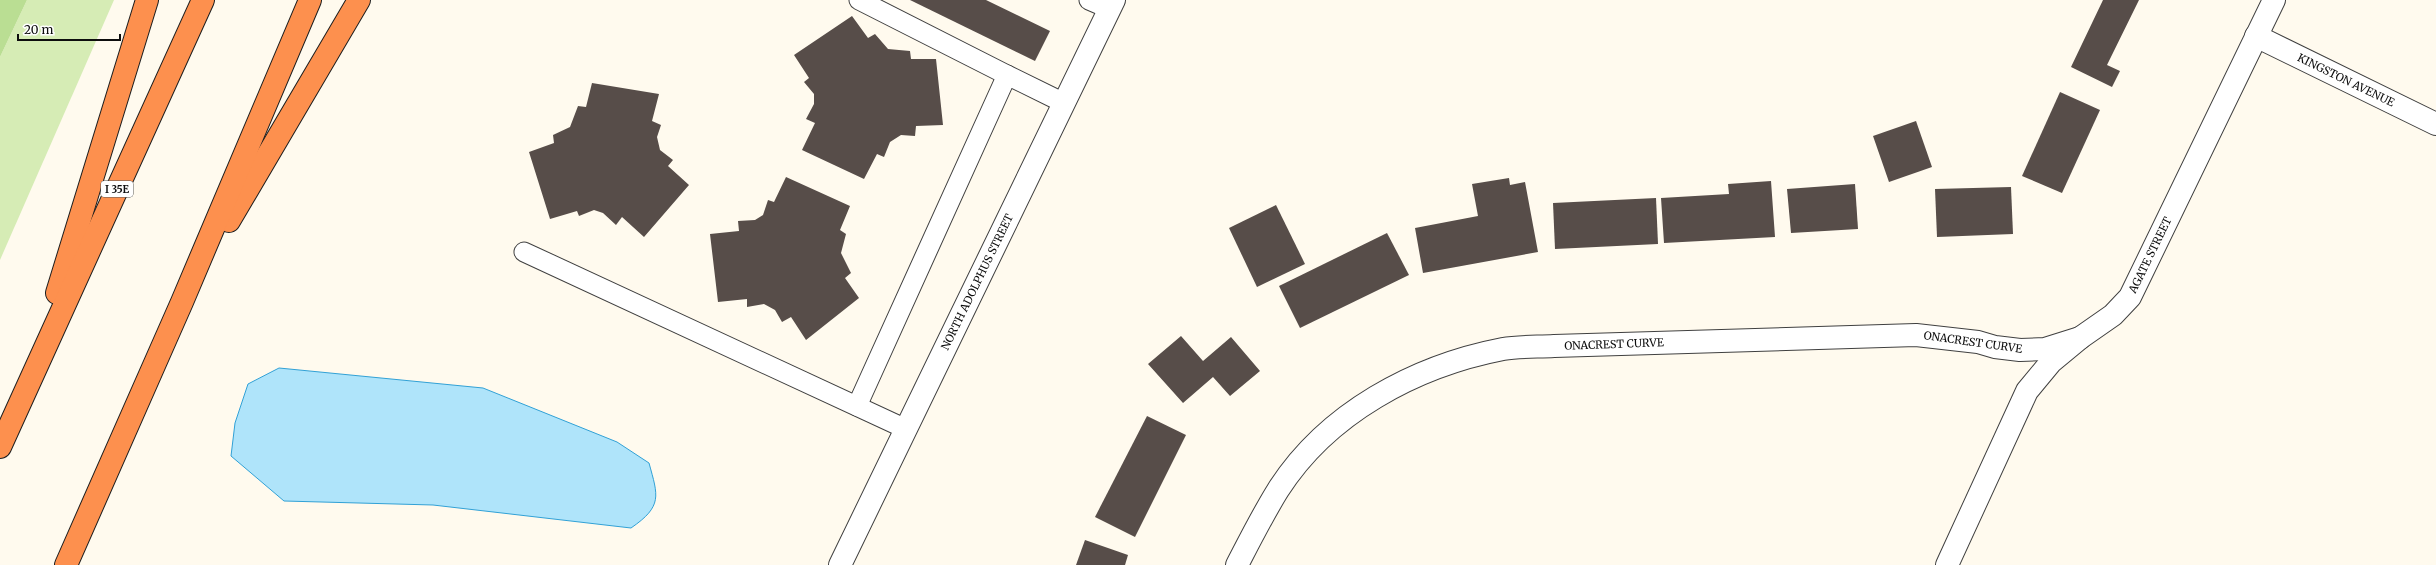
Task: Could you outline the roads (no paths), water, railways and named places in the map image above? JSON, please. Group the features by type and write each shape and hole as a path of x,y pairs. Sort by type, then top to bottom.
{"highway":[{"path":"31,378 147,0"},
{"name":"I 35E","path":"0,447 203,0"},
{"path":"66,565 182,302 310,0"},
{"path":"182,302 359,0"}],"street":[{"name":"AGATE STREET","path":"1947,565 2027,391 2051,362 2080,338 2113,315 2130,297 2274,0"},
{"name":"NORTH ADOLPHUS STREET","path":"840,565 1112,5"},
{"name":"KINGSTON AVENUE","path":"2256,36 2436,124"},
{"name":"ONACREST CURVE","path":"1237,565 1278,489 1310,450 1356,409 1410,378 1456,360 1504,349 1562,346 1916,334 1978,342 1995,347 2020,350 2045,349 2080,338"}],"lane":[{"path":"859,0 1064,103"},
{"path":"1089,0 1112,5"},
{"path":"857,406 1007,75"},
{"path":"524,252 906,429"}],"water":[{"path":"279,368 483,388 617,442 649,463 656,492 653,506 649,513 631,528 433,505 284,501 231,456 235,423 248,384"}]}
